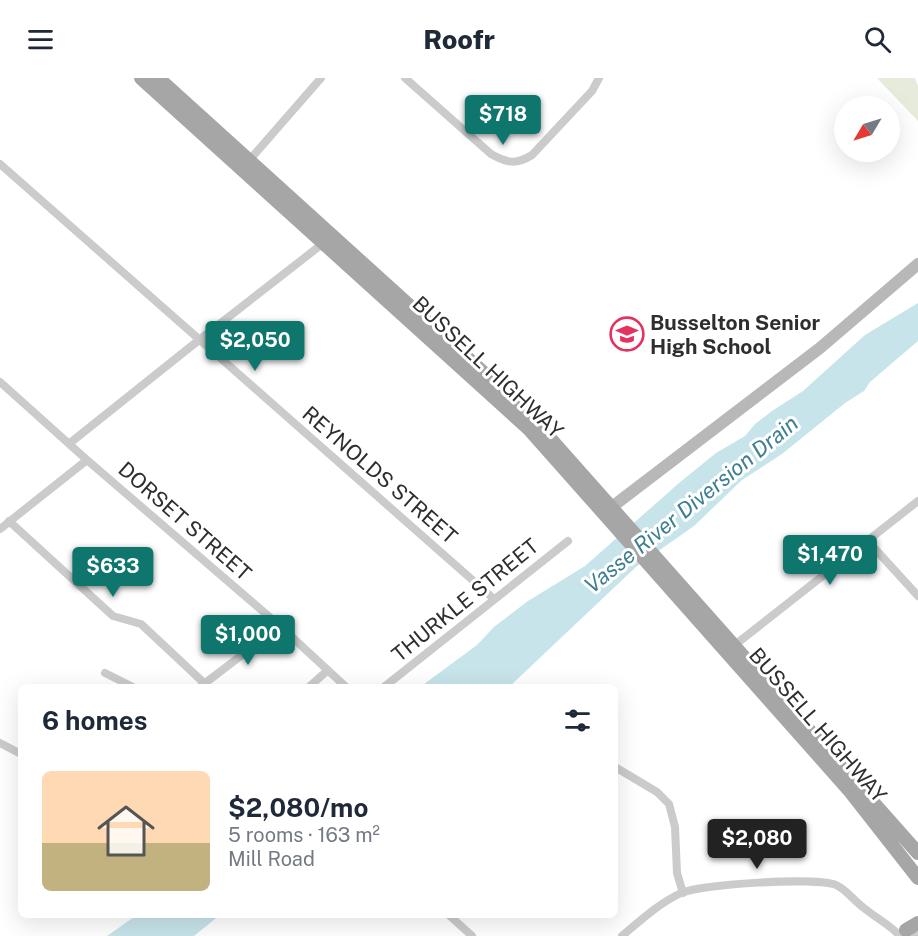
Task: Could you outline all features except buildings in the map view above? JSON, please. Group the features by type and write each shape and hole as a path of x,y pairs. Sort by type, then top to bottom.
{"main road":[{"name":"BUSSELL HIGHWAY","path":"141,78 246,165 508,395 546,434 607,510 730,649 849,790 918,878"},
{"name":"BUSSELL HIGHWAY","path":"158,78 246,165"},
{"name":"BUSSELL HIGHWAY","path":"730,649 918,853"}],"street":[{"path":"246,165 321,78"},
{"path":"405,78 490,154 507,163 521,162 532,155 592,91 599,78"},
{"name":"REYNOLDS STREET","path":"0,164 494,599"},
{"path":"70,443 329,239"},
{"path":"607,510 820,348 918,264"},
{"name":"DORSET STREET","path":"0,382 280,626 343,684"},
{"path":"0,529 87,460"},
{"path":"730,649 918,501"},
{"path":"9,521 113,616 141,624 201,684"},
{"path":"867,540 918,596"},
{"name":"THURKLE STREET","path":"388,684 568,541"},
{"path":"203,684 280,626"},
{"path":"312,684 328,670"},
{"path":"105,673 127,684"},
{"path":"0,743 18,752"},
{"path":"618,769 657,792 669,804 675,827 678,873 682,892"},
{"path":"622,936 658,906 682,892 708,887 800,881 836,885 863,908 907,931"},
{"path":"456,918 472,936"}],"green space":[{"path":"877,78 915,78 918,86 918,121 900,102 900,96 894,96"}],"water":[{"name":"Vasse River Diversion Drain","path":"918,303 918,341 870,382 864,391 845,403 782,454 742,480 694,526 637,566 512,684 424,684 477,645 494,627 528,601 585,566 679,483 716,453 745,436 755,424 772,411 803,391 865,335"},
{"path":"133,918 216,918 194,936 107,936"}],"place":[{"name":"Busselton Senior High School","path":"627,334"}]}
